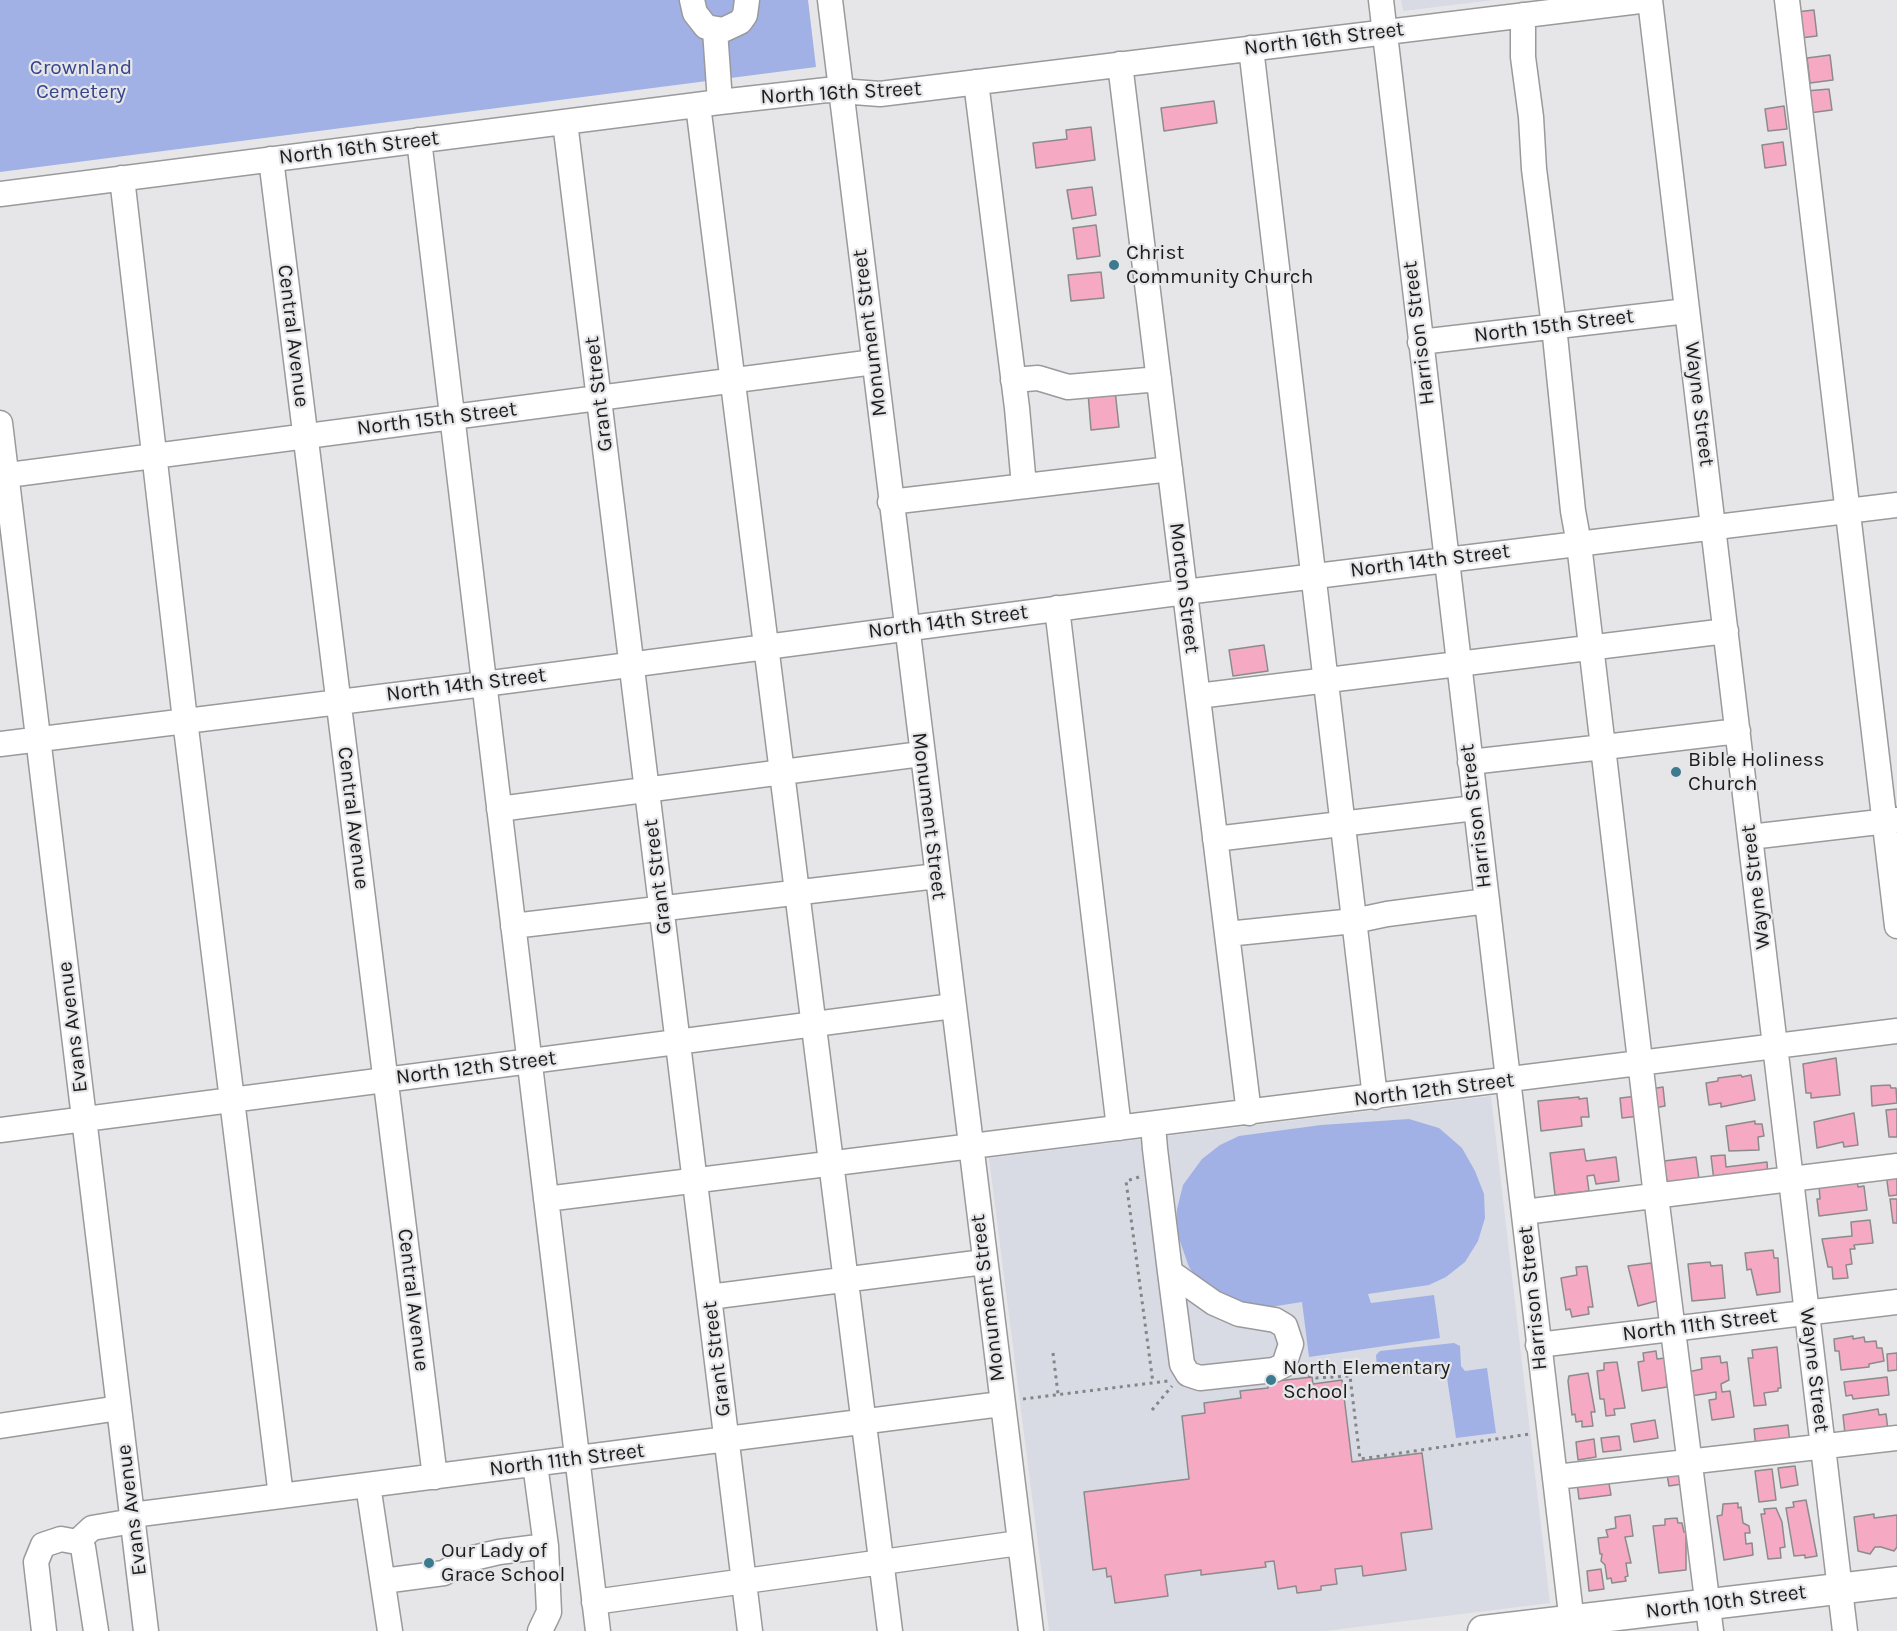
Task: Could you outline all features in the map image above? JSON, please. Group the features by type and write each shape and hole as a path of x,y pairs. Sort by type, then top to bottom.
{"main road":[{"name":"North 10th Street","path":"1483,1631 1709,1617 1840,1588 1897,1582"}],"street":[{"path":"692,0 700,20 706,27 715,30 732,27 740,22 745,15 747,0"},
{"name":"Monument Street","path":"830,0 905,627 1030,1631"},
{"name":"Harrison Street","path":"1381,0 1445,560 1573,1626"},
{"name":"North 16th Street","path":"0,194 709,104 840,90 880,94 1649,0"},
{"name":"Wayne Street","path":"1649,0 1845,1631"},
{"path":"1786,0 1848,511 1891,821 1897,926"},
{"path":"1523,15 1523,57 1531,117 1534,169 1554,326 1573,511 1608,747 1640,1064 1709,1617"},
{"path":"715,30 709,104 733,380 890,1631"},
{"path":"1251,48 1375,1097"},
{"name":"Morton Street","path":"1120,64 1249,1113"},
{"path":"976,82 1013,380 1023,486"},
{"name":"Grant Street","path":"565,122 750,1631"},
{"path":"419,140 598,1631"},
{"name":"Central Avenue","path":"271,159 435,1477"},
{"path":"122,178 185,720 281,1496"},
{"name":"North 15th Street","path":"1420,342 1687,311"},
{"name":"North 15th Street","path":"3,475 874,362"},
{"path":"1013,380 1038,378 1068,387 1159,379"},
{"name":"Evans Avenue","path":"0,423 3,475 38,739 146,1631"},
{"path":"890,502 1170,470"},
{"name":"North 14th Street","path":"0,744 338,700 484,684 905,627 1897,505"},
{"path":"1057,608 1119,1128"},
{"path":"1198,696 1726,631"},
{"path":"1470,762 1738,731"},
{"path":"499,809 921,753"},
{"path":"1215,839 1475,808"},
{"path":"1750,837 1891,821"},
{"path":"513,927 937,876"},
{"path":"1227,934 1354,921 1387,914 1487,901"},
{"name":"North 12th Street","path":"0,1130 953,1006"},
{"name":"North 12th Street","path":"546,1199 1897,1031"},
{"path":"1153,1124 1158,1174 1170,1272 1182,1364 1188,1374 1200,1378 1274,1370 1284,1365 1291,1344 1285,1326 1275,1320 1239,1314 1214,1303 1170,1272"},
{"path":"1524,1212 1897,1166"},
{"path":"709,1297 984,1262"},
{"name":"North 11th Street","path":"1538,1346 1897,1302"},
{"name":"North 11th Street","path":"77,1542 92,1528 133,1518 281,1496 1001,1404"},
{"path":"0,1426 119,1408"},
{"path":"1556,1477 1897,1438"},
{"path":"535,1464 546,1546 549,1612 540,1631"},
{"path":"368,1485 390,1631"},
{"path":"44,1631 37,1575 38,1552 51,1540 77,1542 83,1546 96,1631"},
{"path":"594,1602 1019,1543"},
{"path":"383,1581 444,1573 465,1560 546,1546"}],"path":[{"path":"1153,1383 1126,1181 1130,1178 1158,1174"},
{"path":"1053,1353 1058,1394"},
{"path":"1284,1365 1316,1378 1350,1376 1360,1459 1549,1431"},
{"path":"1001,1404 1058,1394 1176,1380 1152,1410"}],"shaded area":[{"path":"1401,0 1494,0 1403,11"},
{"name":"North Elementary School","path":"1491,1096 1550,1603 1325,1631 1049,1631 989,1158"}],"green space":[{"name":"Crownland Cemetery","path":"0,0 808,0 816,67 0,172"},
{"path":"1409,1119 1439,1128 1462,1148 1475,1171 1484,1194 1485,1218 1478,1241 1465,1262 1446,1277 1429,1285 1368,1294 1371,1303 1434,1295 1440,1338 1309,1357 1302,1302 1264,1308 1239,1305 1200,1282 1189,1267 1176,1230 1177,1209 1183,1185 1202,1159 1220,1145 1239,1136 1321,1125"},
{"path":"1454,1343 1460,1346 1461,1366 1465,1371 1487,1368 1496,1433 1456,1438 1446,1371 1395,1375 1377,1368 1376,1355 1380,1351"}],"building":[{"path":"1814,10 1817,36 1800,38 1796,12"},
{"path":"1830,55 1833,80 1810,83 1807,58"},
{"path":"1829,89 1832,110 1809,113 1806,91"},
{"path":"1214,101 1217,123 1164,131 1161,108"},
{"path":"1784,106 1787,129 1768,131 1765,109"},
{"path":"1091,127 1095,160 1036,168 1033,143 1067,139 1066,130"},
{"path":"1783,142 1786,165 1765,168 1762,145"},
{"path":"1092,187 1096,215 1072,219 1067,190"},
{"path":"1096,225 1100,256 1077,259 1073,228"},
{"path":"1101,272 1104,298 1071,301 1068,275"},
{"path":"1115,390 1119,427 1091,430 1088,393"},
{"path":"1264,645 1268,671 1233,676 1229,650"},
{"path":"1836,1058 1840,1095 1811,1098 1811,1093 1806,1093 1803,1064"},
{"path":"1741,1075 1742,1077 1751,1075 1755,1100 1721,1107 1721,1103 1709,1105 1706,1083 1718,1081 1718,1078"},
{"path":"1890,1085 1891,1088 1896,1088 1897,1103 1872,1106 1871,1086"},
{"path":"1663,1087 1665,1106 1654,1108 1651,1089"},
{"path":"1638,1096 1640,1116 1622,1118 1620,1098"},
{"path":"1579,1097 1579,1099 1587,1098 1589,1117 1581,1117 1582,1126 1541,1131 1538,1101"},
{"path":"1897,1109 1897,1137 1889,1137 1886,1110"},
{"path":"1854,1113 1858,1145 1844,1147 1843,1142 1817,1148 1814,1122"},
{"path":"1755,1121 1755,1124 1762,1124 1764,1136 1758,1137 1759,1150 1729,1151 1726,1126"},
{"path":"1584,1149 1586,1161 1616,1157 1619,1181 1596,1184 1594,1175 1587,1176 1589,1191 1555,1195 1550,1153"},
{"path":"1725,1155 1726,1167 1767,1162 1768,1177 1714,1181 1711,1156"},
{"path":"1696,1157 1700,1186 1668,1190 1664,1161"},
{"path":"1897,1172 1897,1195 1889,1196 1886,1174"},
{"path":"1857,1181 1858,1187 1864,1186 1867,1210 1819,1216 1817,1199 1820,1199 1819,1186"},
{"path":"1890,1199 1897,1199 1897,1223 1893,1223"},
{"path":"1870,1220 1873,1243 1854,1245 1855,1249 1850,1249 1852,1264 1846,1265 1848,1278 1833,1279 1832,1267 1828,1267 1822,1239 1852,1236 1851,1222"},
{"path":"1773,1250 1774,1258 1778,1258 1780,1292 1757,1295 1751,1269 1747,1270 1745,1253"},
{"path":"1710,1262 1711,1266 1722,1265 1725,1298 1692,1301 1688,1264"},
{"path":"1651,1263 1660,1300 1638,1306 1628,1266"},
{"path":"1587,1266 1593,1307 1588,1307 1589,1314 1572,1317 1570,1309 1566,1310 1561,1278 1577,1275 1576,1267"},
{"path":"1853,1336 1853,1339 1864,1337 1865,1342 1876,1341 1877,1348 1882,1348 1884,1361 1869,1364 1869,1367 1841,1370 1839,1351 1835,1351 1834,1339"},
{"path":"1777,1347 1781,1388 1778,1388 1778,1391 1764,1393 1766,1405 1754,1406 1748,1358 1753,1358 1752,1350"},
{"path":"1656,1351 1657,1359 1665,1358 1667,1387 1642,1391 1638,1362 1644,1361 1643,1353"},
{"path":"1897,1353 1897,1370 1888,1371 1887,1354"},
{"path":"1720,1356 1721,1363 1727,1362 1729,1380 1721,1384 1722,1392 1730,1391 1734,1417 1712,1420 1709,1400 1716,1399 1716,1392 1691,1396 1688,1372 1702,1369 1701,1358"},
{"path":"1617,1362 1625,1408 1614,1409 1615,1415 1606,1416 1604,1399 1600,1399 1597,1371 1604,1370 1604,1363"},
{"path":"1588,1373 1595,1412 1591,1412 1593,1426 1582,1427 1582,1421 1576,1422 1575,1414 1572,1415 1568,1381 1569,1376"},
{"path":"1312,1377 1313,1384 1342,1380 1352,1462 1422,1453 1432,1529 1401,1533 1406,1570 1363,1576 1362,1566 1335,1569 1337,1584 1321,1586 1321,1590 1297,1593 1296,1586 1278,1589 1274,1561 1265,1562 1266,1567 1201,1575 1201,1570 1165,1575 1168,1596 1115,1603 1111,1576 1107,1577 1106,1568 1093,1570 1084,1492 1189,1479 1182,1416 1205,1413 1204,1403 1241,1398 1240,1391 1268,1388 1268,1382"},
{"path":"1887,1377 1889,1395 1853,1399 1852,1395 1846,1396 1844,1382"},
{"path":"1878,1409 1879,1415 1886,1414 1888,1430 1845,1434 1843,1415"},
{"path":"1655,1420 1658,1438 1634,1442 1631,1424"},
{"path":"1788,1425 1790,1444 1756,1448 1754,1429"},
{"path":"1619,1436 1621,1450 1603,1452 1601,1438"},
{"path":"1594,1439 1596,1457 1578,1460 1576,1442"},
{"path":"1687,1466 1689,1483 1669,1486 1666,1469"},
{"path":"1795,1466 1798,1485 1781,1488 1778,1468"},
{"path":"1772,1469 1776,1500 1759,1502 1755,1471"},
{"path":"1608,1478 1611,1495 1579,1499 1577,1482"},
{"path":"1806,1500 1817,1556 1805,1558 1805,1555 1794,1556 1786,1508 1794,1507 1793,1502"},
{"path":"1738,1503 1738,1508 1741,1507 1743,1523 1749,1526 1750,1533 1745,1533 1746,1544 1752,1543 1753,1555 1724,1560 1717,1516 1722,1515 1723,1504"},
{"path":"1776,1508 1782,1522 1785,1547 1780,1548 1781,1558 1768,1559 1761,1514 1765,1514 1764,1509"},
{"path":"1874,1514 1874,1518 1897,1515 1897,1547 1894,1551 1875,1547 1870,1554 1858,1551 1854,1517"},
{"path":"1630,1515 1633,1536 1625,1537 1631,1563 1626,1563 1628,1576 1625,1577 1626,1581 1612,1583 1611,1578 1607,1579 1605,1565 1601,1561 1602,1554 1600,1554 1598,1538 1608,1537 1606,1530 1616,1528 1615,1517"},
{"path":"1677,1518 1678,1523 1682,1523 1684,1532 1686,1532 1686,1570 1659,1573 1653,1526 1665,1525 1665,1519"},
{"path":"1601,1569 1604,1589 1589,1591 1587,1571"}],"place":[{"name":"Christ Community Church","path":"1114,265"},
{"name":"Bible Holiness Church","path":"1676,772"},
{"name":"North Elementary School","path":"1271,1380"},
{"name":"Our Lady of Grace School","path":"429,1563"}]}
